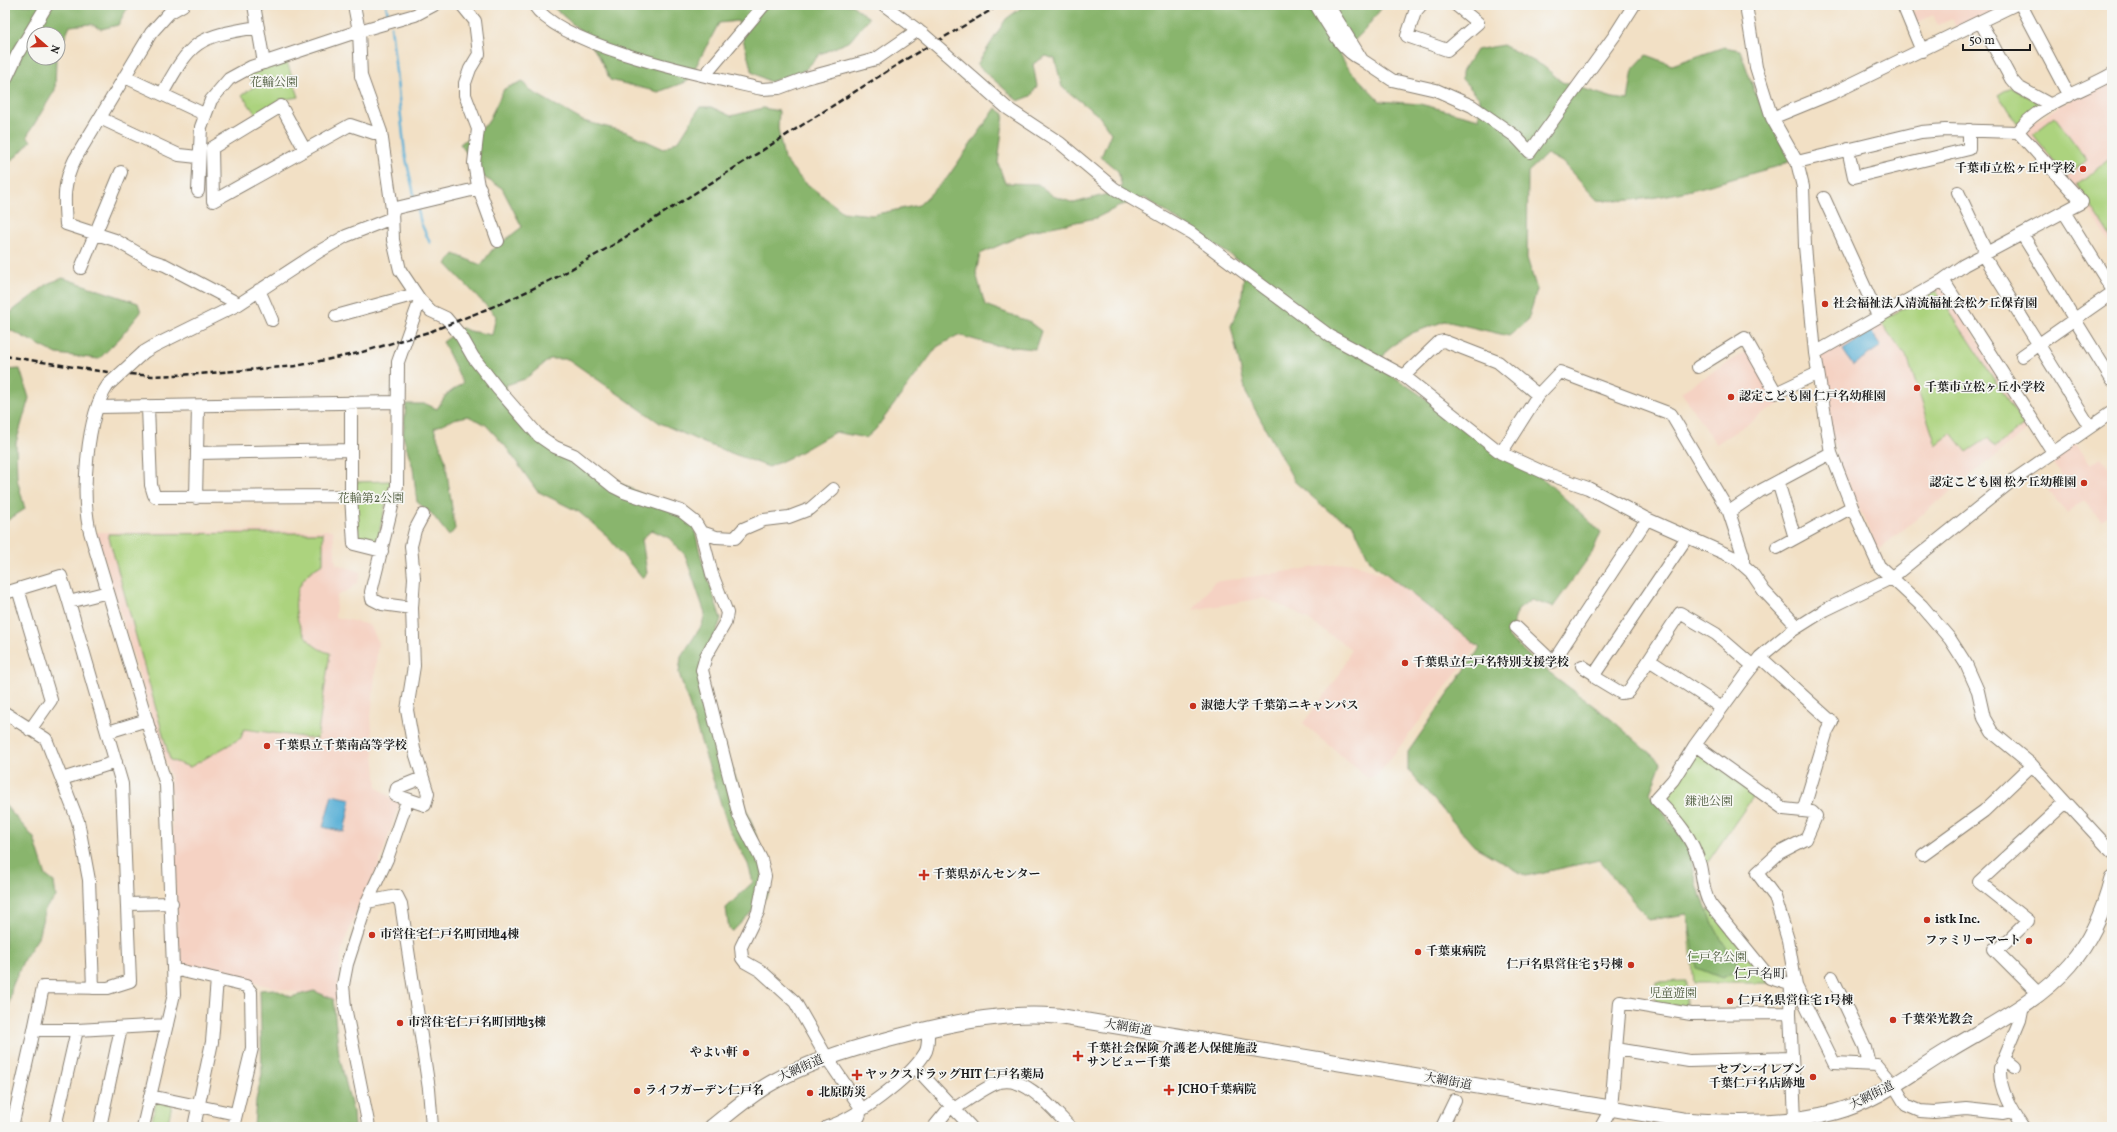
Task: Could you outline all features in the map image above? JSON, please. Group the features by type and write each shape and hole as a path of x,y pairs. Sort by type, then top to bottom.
{"main road":[{"name":"大網街道","path":"712,1127 763,1088 794,1071 828,1058 861,1047 928,1029 972,1020 1015,1014 1057,1016 1611,1108 1682,1123 1815,1117 1850,1108 1894,1085 2023,1005 2061,975 2085,944 2098,919 2112,879"}],"street":[{"path":"5,81 18,52 47,5"},
{"path":"183,5 169,13 159,22 67,175 64,194 66,224 115,240 150,260 165,265 239,304"},
{"path":"254,5 264,62"},
{"path":"354,5 359,31 361,76 380,132 392,214 396,261 400,270 418,297 431,311 446,318 461,336 473,358 538,436 555,447 574,455 605,481 624,492 681,511 692,519 702,532 712,574 726,613 725,623 706,656 702,670 739,816 761,859 765,876 758,912 741,948 740,954 745,962 761,972 795,1002 828,1058 852,1094 861,1112"},
{"path":"198,191 200,127 204,114 211,100 229,79 239,72 264,62 359,31 415,15 434,5"},
{"path":"462,5 475,21 479,54 470,69 465,83 465,95 478,129 474,163 480,188 498,241"},
{"path":"534,5 540,14 561,28 598,45 705,75 762,89 779,88 806,78 876,59 921,32"},
{"path":"705,75 764,5"},
{"path":"884,5 921,32 1007,108 1060,143 1115,189 1191,233 1330,336 1404,376 1502,453 1545,473 1588,488 1647,519 1724,552 1743,564 1764,591 1797,626"},
{"path":"1316,5 1344,48 1350,54 1362,60 1392,80 1436,90 1472,106 1515,136 1530,152 1615,35 1634,5"},
{"path":"1328,5 1362,60"},
{"path":"1421,5 1416,12 1407,36 1447,50 1478,23 1456,5"},
{"path":"1746,5 1756,67 1772,118 1797,162 1803,187 1805,246 1818,373 1831,453 1852,507 1879,566 1922,606 1950,639 1974,679 1984,718 1992,732 2032,765 2112,852"},
{"path":"1903,5 1922,51"},
{"path":"1772,118 1808,104 1922,51 1981,23 2014,5"},
{"path":"2021,5 2069,96"},
{"path":"1981,23 2011,79 2018,87 2052,106"},
{"path":"162,94 180,62 196,45 214,35 258,27"},
{"path":"2018,132 2025,122 2069,96 2112,74"},
{"path":"125,77 204,114"},
{"path":"305,150 281,106 212,148 213,201 305,150 350,125 374,133 380,132"},
{"path":"100,118 180,155 198,157"},
{"path":"1797,162 1921,132 1969,130 2018,132 2082,202 1964,265 1943,280 1815,353"},
{"path":"1848,149 1854,177 1970,148 1969,130"},
{"path":"81,268 121,172"},
{"path":"143,1127 174,994 172,903 166,785 90,532 86,511 88,454 102,394 108,385 144,352 239,304 346,236 392,214 480,188"},
{"path":"1958,192 1984,247 1983,255 2090,428"},
{"path":"1824,198 1878,316"},
{"path":"2064,212 2112,289"},
{"path":"2022,234 2112,380"},
{"path":"1943,280 2053,452"},
{"path":"259,290 272,320"},
{"path":"2022,356 2112,293"},
{"path":"336,316 418,297"},
{"path":"412,608 382,604 372,599 371,592 397,486 398,362 418,297"},
{"path":"1698,367 1745,338 1776,393 1818,373"},
{"path":"1404,376 1439,342 1444,341 1498,362 1538,395"},
{"path":"1502,453 1538,395 1560,372 1671,414 1729,512 1743,555 1743,564"},
{"path":"351,402 351,496 354,544 382,551"},
{"path":"98,407 198,407 398,402"},
{"path":"148,407 151,485 154,495 161,498 351,496"},
{"path":"196,498 198,407"},
{"path":"2012,1110 2003,1113 1966,1109 1934,1112 1920,1111 1906,1105 1894,1085 1877,1065 1834,1063 1794,986 1770,978 1710,904 1706,898 1700,863 1688,835 1656,799 1673,780 1695,745 1757,662 1797,626 1825,610 1891,578 2008,484 2112,412"},
{"path":"198,452 351,450"},
{"path":"1729,512 1760,491 1831,453"},
{"path":"1778,482 1795,538"},
{"path":"702,532 716,537 735,538 743,529 764,520 789,517 810,509 833,489"},
{"path":"1777,548 1852,507"},
{"path":"422,778 397,788 395,795 407,801 425,805 428,794 414,749 407,710 414,666 412,608 414,578 411,546 415,530 423,515"},
{"path":"1516,627 1557,666 1647,519"},
{"path":"1596,675 1687,537"},
{"path":"5,593 61,576 122,784 130,981 108,988 43,987 12,1127"},
{"path":"18,589 51,700 30,730"},
{"path":"69,602 108,592"},
{"path":"1582,666 1596,675 1596,678 1621,693 1625,693 1628,692 1680,613 1716,634 1757,662 1832,722 1827,731 1803,811"},
{"path":"1650,660 1722,708"},
{"path":"5,713 46,739 78,820 89,880 93,988"},
{"path":"108,732 147,720"},
{"path":"1695,745 1784,809 1812,812 1816,816 1806,839 1779,853 1757,873 1775,897 1788,940 1794,986 1790,1012 1795,1119"},
{"path":"62,779 116,762"},
{"path":"1923,855 1984,811 2032,765"},
{"path":"369,1127 345,1008 343,985 346,964 367,902 387,859 407,801"},
{"path":"2038,993 1995,950 2028,921 1979,882 2066,802"},
{"path":"367,902 397,896 401,904 429,1089 432,1127"},
{"path":"127,904 172,903"},
{"path":"174,969 246,986 251,992 252,1048 233,1127"},
{"path":"1832,977 1865,1047 1869,1064"},
{"path":"194,1127 212,1042 217,979"},
{"path":"1601,1127 1611,1108 1620,1002 1691,1014 1790,1012"},
{"path":"2023,1005 2020,1020 2000,1068 2001,1086 2012,1110 2023,1127"},
{"path":"34,1030 77,1030 167,1025"},
{"path":"100,1127 121,1028"},
{"path":"827,1127 842,1122 861,1112 915,1067 927,1052 928,1029"},
{"path":"55,1127 77,1030"},
{"path":"1616,1049 1689,1061 1792,1058"},
{"path":"2004,1059 2014,1067"},
{"path":"915,1067 971,1127"},
{"path":"934,1127 952,1107 999,1082 1013,1081 1027,1087 1040,1097 1070,1127"},
{"path":"150,1096 236,1114"},
{"path":"1442,1127 1455,1100"},
{"path":"851,1127 861,1112"}],"shaded area":[{"path":"1926,5 1993,5 1996,12 1958,31 1952,19 1938,25 1933,15 1917,23 1912,12"},
{"name":"千葉市立松ヶ丘中学校","path":"2112,77 2112,247 2086,205 2023,134 2030,124 2049,114 2060,105"},
{"name":"千葉市立松ヶ丘小学校","path":"1941,284 2033,425 1878,550 1840,467 1831,431 1820,352"},
{"name":"認定こども園 仁戸名幼稚園","path":"1748,350 1780,403 1716,444 1681,392"},
{"name":"認定こども園 松ケ丘幼稚園","path":"2075,443 2091,464 2101,457 2112,471 2112,510 2102,521 2084,500 2068,514 2047,489 2063,477 2050,460"},
{"name":"千葉県立千葉南高等学校","path":"333,530 336,564 361,572 358,582 350,589 337,596 335,617 370,625 378,641 371,717 377,787 399,804 377,871 360,902 342,949 336,1001 184,967 179,961 170,776 96,532"},
{"name":"千葉県立仁戸名特別支援学校","path":"1351,562 1387,576 1417,593 1480,643 1377,776 1368,778 1303,723 1339,676 1351,649 1296,612 1264,598 1193,610 1214,582"}],"green space":[{"path":"5,5 129,5 118,25 101,29 91,24 70,26 66,35 66,26 26,26 26,66 56,66 55,90 27,136 31,141 18,155 5,165"},
{"path":"552,5 852,5 869,18 850,41 820,54 805,70 770,82 752,72 738,21 719,23 688,81 658,92 610,80 600,58 582,32"},
{"path":"1025,5 1297,5 1309,12 1320,5 1384,5 1363,32 1340,55 1349,69 1380,101 1420,104 1479,119 1480,99 1462,79 1462,72 1476,50 1503,45 1543,66 1562,82 1613,98 1628,100 1633,69 1646,55 1672,65 1724,47 1740,50 1756,95 1790,160 1779,166 1712,185 1643,199 1620,201 1597,200 1562,162 1547,154 1528,172 1527,258 1537,290 1528,320 1509,336 1445,321 1412,333 1390,347 1377,365 1547,482 1601,532 1592,553 1553,607 1531,600 1518,610 1508,637 1537,663 1612,720 1661,763 1650,793 1688,847 1698,888 1715,928 1729,953 1737,957 1738,971 1722,978 1697,968 1687,914 1649,920 1599,860 1526,876 1474,846 1408,770 1408,752 1480,648 1370,561 1352,523 1331,513 1295,482 1246,393 1231,326 1241,303 1245,265 1145,198 1122,205 1096,218 1031,231 980,254 976,273 985,305 1028,321 1041,331 1035,349 993,345 958,335 937,347 875,430 866,438 835,432 795,455 769,467 704,443 660,423 568,359 550,359 525,379 506,385 509,408 541,444 692,519 701,557 721,619 700,679 767,866 768,895 733,931 729,929 726,908 753,882 748,864 729,829 679,673 681,657 702,625 705,613 685,555 669,538 652,530 642,539 647,573 643,579 606,535 579,512 537,491 506,447 486,425 468,416 454,419 434,428 445,459 455,529 449,536 432,514 417,502 413,468 403,436 406,404 426,404 437,409 446,395 463,383 443,342 462,328 469,331 492,335 496,316 446,264 454,254 481,265 492,250 522,227 502,188 485,178 460,144 487,124 504,89 523,81 531,91 583,121 627,132 664,149 680,139 700,107 711,107 731,116 763,108 779,111 778,128 784,159 802,180 843,212 872,215 919,205 947,178 996,108 1004,114 998,163 1005,183 1038,184 1053,196 1074,203 1104,195 1122,187 1118,171 1101,157 1111,133 1099,116 1062,87 1055,59 1046,56 1033,64 1037,86 1031,96 1018,101 977,65 1006,19"},
{"name":"花輪公園","path":"286,59 299,97 279,100 257,116 242,95 255,86 246,73"},
{"path":"2011,87 2043,106 2019,124 1998,95"},
{"path":"2055,117 2087,160 2066,177 2033,134"},
{"path":"2112,157 2112,239 2077,184"},
{"path":"63,278 138,303 141,312 119,339 99,359 57,354 6,328 11,312 49,283"},
{"path":"1936,291 2024,425 1995,447 1988,438 1967,452 1952,433 1936,445 1908,360 1880,321"},
{"path":"20,369 29,398 16,443 17,479 25,509 5,522 5,370"},
{"name":"花輪第2公園","path":"391,481 376,546 359,543 355,482"},
{"path":"323,533 323,564 309,573 300,585 296,596 298,620 303,632 319,649 330,653 317,739 244,729 241,738 190,767 170,760 108,534"},
{"name":"鎌池公園","path":"1699,753 1755,794 1703,869 1659,800 1694,754"},
{"path":"5,805 34,838 46,876 54,882 56,897 45,909 38,938 24,959 12,987 5,1028"},
{"name":"仁戸名公園","path":"1710,909 1769,983 1694,983 1688,920"},
{"name":"児童遊園","path":"1686,981 1686,1006 1655,1003 1656,982"},
{"path":"274,989 291,997 314,991 333,999 339,1055 353,1112 354,1127 254,1127 256,1100 262,1074 260,990"},
{"path":"156,1100 172,1104 167,1127 151,1127"}],"water":[{"path":"1871,331 1881,346 1853,365 1843,350"},
{"path":"332,795 351,799 344,832 323,827"}],"waterway":[{"path":"386,5 389,19"},
{"path":"391,26 405,154 415,199"},
{"path":"417,206 421,223 430,243"}],"railway":[{"path":"5,356 99,371 152,376 198,374 296,366 359,353 432,331 507,301 557,277 613,245 908,58 1000,5"}],"place":[{"name":"千葉市立松ヶ丘中学校","path":"2083,169"},
{"name":"社会福祉法人清流福祉会松ケ丘保育園","path":"1825,304"},
{"name":"千葉市立松ヶ丘小学校","path":"1917,388"},
{"name":"認定こども園 仁戸名幼稚園","path":"1731,397"},
{"name":"認定こども園 松ケ丘幼稚園","path":"2084,483"},
{"name":"千葉県立仁戸名特別支援学校","path":"1405,663"},
{"name":"淑徳大学 千葉第ニキャンパス","path":"1193,706"},
{"name":"千葉県立千葉南高等学校","path":"267,746"},
{"name":"千葉県がんセンター","path":"924,875"},
{"name":"istk Inc.","path":"1927,920"},
{"name":"市営住宅仁戸名町団地4棟","path":"372,935"},
{"name":"ファミリーマート","path":"2029,941"},
{"name":"千葉東病院","path":"1418,952"},
{"name":"仁戸名県営住宅 3号棟","path":"1631,965"},
{"name":"仁戸名県営住宅 1号棟","path":"1730,1001"},
{"name":"千葉栄光教会","path":"1893,1020"},
{"name":"市営住宅仁戸名町団地3棟","path":"400,1023"},
{"name":"やよい軒","path":"746,1053"},
{"name":"千葉社会保険 介護老人保健施設 サンビュー千葉","path":"1078,1056"},
{"name":"ヤックスドラッグHIT 仁戸名薬局","path":"857,1075"},
{"name":"セブン-イレブン 千葉仁戸名店跡地","path":"1813,1077"},
{"name":"JCHO千葉病院","path":"1169,1090"},
{"name":"ライフガーデン仁戸名","path":"637,1091"},
{"name":"北原防災","path":"810,1093"}],"district":[{"name":"仁戸名町","path":"1760,975"}]}
